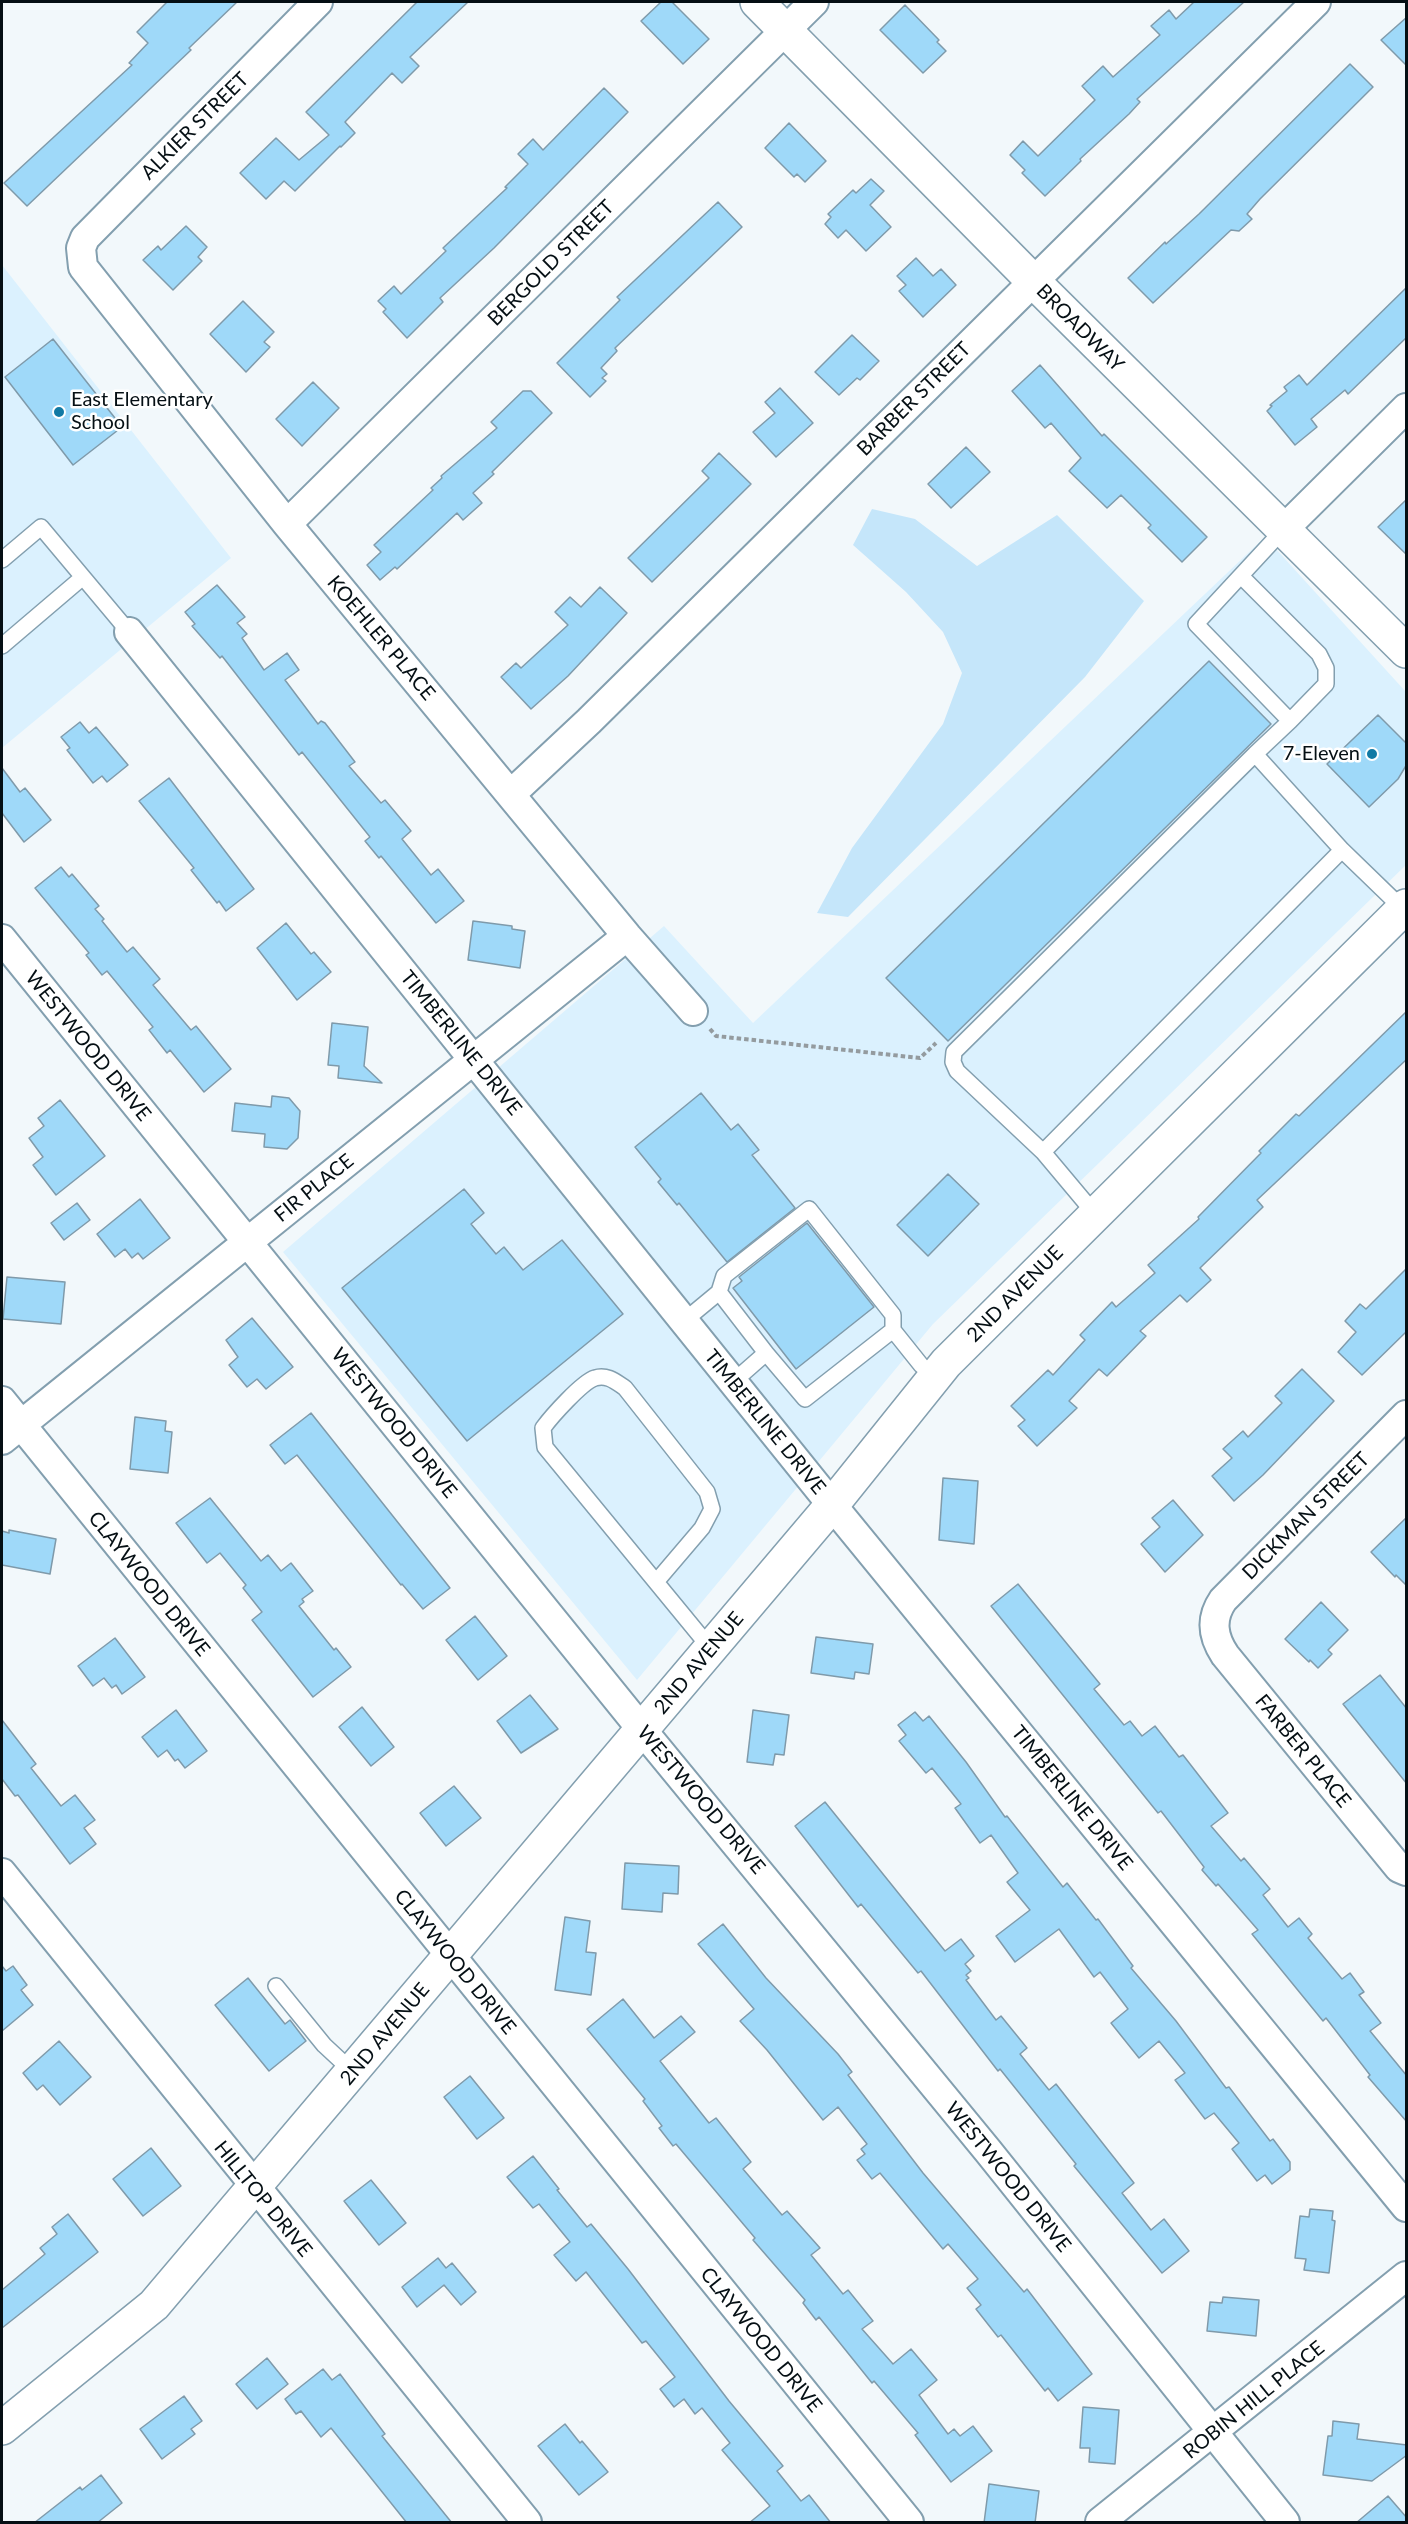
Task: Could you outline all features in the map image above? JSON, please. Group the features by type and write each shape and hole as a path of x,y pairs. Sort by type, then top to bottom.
{"street":[{"name":"ALKIER STREET","path":"81,256 85,238 318,2"},
{"name":"BROADWAY","path":"757,2 1033,281 1407,651"},
{"name":"BERGOLD STREET","path":"286,524 814,2"},
{"name":"BARBER STREET","path":"511,794 589,721 1316,2"},
{"name":"KOEHLER PLACE","path":"81,256 89,276 286,524 627,936 693,1011"},
{"path":"1284,529 1407,408"},
{"name":"TIMBERLINE DRIVE","path":"129,632 832,1505 1407,2207"},
{"name":"2ND AVENUE","path":"2,2428 154,2305 643,1731 832,1505 946,1363 1405,907"},
{"name":"FIR PLACE","path":"11,1432 627,936"},
{"name":"WESTWOOD DRIVE","path":"2,939 643,1731 988,2151 1285,2523"},
{"name":"CLAYWOOD DRIVE","path":"2,1401 11,1432 451,1957 909,2523"},
{"name":"DICKMAN STREET","path":"1214,1623 1217,1609 1223,1600 1407,1415"},
{"name":"FARBER PLACE","path":"1214,1623 1215,1639 1225,1655 1399,1868 1407,1870"},
{"name":"HILLTOP DRIVE","path":"2,1873 254,2188 527,2523"},
{"name":"ROBIN HILL PLACE","path":"1100,2523 1407,2276"}],"lane":[{"path":"2,560 41,527 129,632"},
{"path":"1284,529 1196,624 1290,721"},
{"path":"1095,1214 1043,1152 957,1071 953,1062 954,1052 1326,684 1326,668 1319,654 1241,576"},
{"path":"2,646 83,577"},
{"path":"1255,754 1342,850 1405,907"},
{"path":"1043,1152 1342,850"},
{"path":"684,1321 719,1292 724,1276 809,1209 893,1315 893,1330 921,1365 934,1377"},
{"path":"719,1292 805,1399 893,1330"},
{"path":"733,1382 766,1353"},
{"path":"656,1581 702,1528 712,1509 707,1492 625,1388 610,1378 594,1378 548,1420 543,1428 545,1447 711,1648"},
{"path":"276,1986 324,2045 353,2072"}],"path":[{"path":"693,1011 716,1036 920,1058 936,1043"}],"shaded area":[{"name":"East Elementary School","path":"2,265 231,558 2,748"},
{"path":"872,509 915,519 977,566 1057,515 1144,601 1085,677 848,917 817,913 852,848 943,724 962,673 943,632 906,592 853,545"},
{"path":"1265,537 1406,692 1406,865 933,1324 637,1680 283,1252 664,926 753,1023"}],"building":[{"path":"167,2 237,2 189,48 191,50 27,206 4,183 132,65 129,63 148,43 137,32"},
{"path":"417,2 468,2 410,57 419,66 402,83 392,73 345,122 355,133 341,147 295,191 284,181 266,199 240,173 276,138 299,160 329,135 306,112"},
{"path":"661,2 672,2 709,39 683,64 641,21"},
{"path":"1194,2 1244,2 1137,99 1140,102 1129,114 1080,159 1081,161 1045,196 1022,173 1025,170 1010,155 1023,141 1038,156 1095,100 1082,86 1103,66 1113,77 1160,35 1151,26 1169,10 1176,19"},
{"path":"905,5 939,40 937,42 946,51 923,73 880,30"},
{"path":"1407,17 1407,66 1381,40"},
{"path":"1350,64 1373,87 1260,199 1247,214 1252,219 1239,231 1231,230 1153,303 1128,278 1165,242 1166,244 1199,214"},
{"path":"604,88 628,112 494,248 440,298 443,302 407,338 383,312 386,309 378,301 394,286 401,294 446,251 443,248 507,188 505,187 528,164 518,154 533,139 543,150"},
{"path":"789,123 826,161 805,182 797,174 794,177 765,148"},
{"path":"871,179 884,191 870,205 891,227 866,251 846,230 838,238 825,224 831,217 828,214 853,190 856,193"},
{"path":"718,202 742,227 615,348 617,351 601,368 607,374 602,378 606,381 590,397 557,363 620,300 617,297"},
{"path":"186,226 207,247 198,257 202,261 173,290 143,260 158,246 161,250"},
{"path":"916,258 933,276 941,269 956,285 923,317 899,291 906,285 897,276"},
{"path":"1407,287 1407,337 1348,394 1345,390 1311,419 1317,427 1295,445 1267,411 1272,406 1270,405 1287,391 1284,387 1299,375 1307,385"},
{"path":"243,301 274,332 264,342 270,347 246,372 210,334"},
{"path":"852,335 879,361 860,380 857,378 839,395 815,372"},
{"path":"53,339 122,427 73,465 5,377"},
{"path":"1040,365 1102,436 1104,434 1207,537 1182,562 1148,528 1151,525 1121,495 1107,508 1069,471 1081,458 1051,423 1045,428 1012,391"},
{"path":"313,382 339,408 302,446 276,419"},
{"path":"780,388 813,423 776,457 753,432 775,413 765,402"},
{"path":"523,391 531,391 552,413 473,493 482,503 463,520 457,513 397,569 395,567 380,580 367,565 381,552 374,545 433,490 431,488 442,478 441,476 497,428 491,422"},
{"path":"966,447 990,472 951,508 928,484"},
{"path":"719,453 751,484 652,582 628,558 709,478 702,471"},
{"path":"1407,499 1407,555 1378,527"},
{"path":"217,585 245,617 237,623 247,634 242,638 264,670 287,653 299,670 285,680 318,724 321,721 325,723 355,762 349,766 381,803 385,800 411,831 402,839 431,875 438,869 464,901 436,923 381,856 379,858 365,841 370,837 302,752 299,755 222,656 220,658 192,626 195,624 185,612"},
{"path":"600,587 627,613 568,676 531,709 501,677 516,663 521,668 568,625 555,612 570,597 581,607"},
{"path":"1209,661 1271,724 948,1041 886,978"},
{"name":"7-Eleven","path":"1378,715 1407,744 1407,764 1398,779 1369,807 1327,764"},
{"path":"80,722 89,733 96,727 128,765 107,782 102,776 93,783 67,750 70,748 61,737"},
{"path":"2,768 20,792 25,788 51,820 24,842 2,813"},
{"path":"169,778 254,889 226,911 219,901 217,903 191,870 194,868 139,801"},
{"path":"61,867 69,877 72,874 99,906 95,909 104,919 102,921 127,952 133,947 160,979 153,985 191,1030 196,1026 231,1069 204,1092 170,1050 167,1053 149,1030 153,1027 107,971 102,975 86,955 89,953 35,888"},
{"path":"473,921 512,926 512,929 525,931 520,968 468,960"},
{"path":"286,923 311,954 314,952 331,972 297,1000 257,948"},
{"path":"1407,1011 1407,1059 1257,1200 1263,1207 1200,1268 1211,1280 1187,1302 1180,1295 1140,1331 1146,1336 1107,1376 1099,1369 1069,1401 1077,1408 1037,1446 1018,1426 1025,1420 1011,1406 1048,1370 1053,1375 1085,1340 1080,1335 1112,1302 1116,1307 1155,1273 1148,1265 1199,1219 1198,1217 1296,1114 1299,1116"},
{"path":"332,1023 368,1027 364,1066 382,1083 338,1078 339,1066 328,1065"},
{"path":"701,1093 731,1130 738,1124 759,1150 752,1155 795,1208 727,1262 679,1203 677,1205 658,1182 661,1179 635,1147"},
{"path":"272,1096 289,1098 300,1111 298,1138 287,1149 264,1147 265,1134 232,1131 235,1103 271,1107"},
{"path":"60,1100 105,1156 56,1195 33,1165 43,1157 29,1138 44,1126 38,1118"},
{"path":"948,1174 979,1204 928,1256 897,1225"},
{"path":"464,1189 484,1213 471,1224 496,1254 504,1247 523,1270 562,1240 623,1314 467,1441 342,1288"},
{"path":"140,1199 170,1238 143,1259 138,1253 132,1258 125,1249 115,1257 97,1234"},
{"path":"77,1203 90,1220 64,1240 51,1223"},
{"path":"807,1223 874,1307 796,1369 733,1288 742,1281 739,1277"},
{"path":"1407,1268 1407,1331 1362,1375 1338,1352 1356,1332 1345,1321 1360,1304 1366,1309"},
{"path":"7,1277 65,1282 61,1324 3,1319"},
{"path":"252,1318 293,1367 266,1389 257,1379 247,1387 229,1365 238,1357 226,1340"},
{"path":"1302,1369 1334,1401 1263,1475 1234,1501 1212,1476 1232,1458 1223,1449 1243,1431 1248,1437 1282,1403 1275,1396"},
{"path":"311,1413 450,1588 423,1609 401,1585 297,1455 285,1464 270,1445"},
{"path":"135,1417 166,1421 165,1431 172,1432 168,1473 130,1469"},
{"path":"943,1478 978,1481 974,1544 939,1540"},
{"path":"210,1498 261,1561 268,1555 281,1571 291,1563 313,1591 302,1599 304,1602 299,1606 334,1650 336,1648 351,1667 313,1697 252,1620 262,1612 243,1588 246,1585 220,1553 207,1563 176,1523"},
{"path":"1173,1500 1203,1535 1165,1572 1141,1544 1160,1527 1152,1518"},
{"path":"1407,1517 1407,1586 1371,1552"},
{"path":"9,1530 56,1539 50,1574 2,1565 2,1531 9,1533"},
{"path":"1018,1584 1100,1684 1094,1689 1124,1725 1130,1721 1142,1736 1155,1726 1179,1757 1183,1755 1228,1813 1211,1826 1241,1861 1244,1858 1270,1889 1263,1895 1288,1927 1299,1918 1312,1934 1308,1938 1342,1979 1350,1973 1364,1992 1359,1995 1381,2023 1370,2031 1407,2076 1407,2122 1368,2077 1370,2075 1326,2018 1323,2021 1252,1934 1258,1930 1218,1884 1216,1886 1202,1870 1204,1867 1161,1811 1158,1813 991,1606"},
{"path":"1321,1602 1348,1630 1328,1650 1332,1654 1318,1668 1285,1639"},
{"path":"475,1616 507,1656 478,1680 446,1640"},
{"path":"816,1637 873,1644 869,1674 855,1672 854,1679 811,1673"},
{"path":"115,1638 145,1677 122,1694 116,1685 112,1688 104,1678 93,1686 78,1666"},
{"path":"1380,1675 1407,1709 1407,1784 1343,1704"},
{"path":"530,1695 558,1729 521,1753 497,1721"},
{"path":"362,1707 394,1747 371,1766 339,1727"},
{"path":"176,1710 207,1751 185,1768 178,1759 175,1761 167,1750 158,1757 142,1737"},
{"path":"753,1710 789,1715 784,1755 775,1754 773,1765 747,1762"},
{"path":"915,1712 923,1721 929,1716 966,1762 1005,1817 1007,1816 1063,1887 1067,1883 1096,1920 1098,1919 1133,1966 1131,1968 1176,2021 1226,2088 1229,2087 1270,2141 1273,2139 1290,2162 1290,2170 1272,2184 1265,2175 1257,2181 1232,2149 1239,2143 1214,2113 1205,2119 1175,2080 1185,2073 1159,2041 1139,2058 1111,2023 1128,2009 1100,1972 1094,1977 1059,1929 1015,1962 996,1936 1030,1910 1007,1882 1018,1873 991,1835 980,1843 955,1808 961,1804 932,1768 926,1773 899,1741 906,1735 898,1725"},
{"path":"2,1720 36,1764 31,1768 61,1806 75,1795 95,1820 84,1828 96,1844 70,1864 18,1795 15,1796 2,1779"},
{"path":"454,1786 481,1818 446,1846 420,1813"},
{"path":"825,1802 945,1951 961,1939 974,1956 965,1964 971,1971 966,1975 969,1978 966,1980 996,2020 1001,2016 1027,2048 1020,2054 1049,2090 1056,2084 1134,2183 1122,2193 1151,2230 1164,2219 1189,2251 1162,2273 1074,2166 1076,2164 1000,2069 998,2071 921,1971 918,1973 861,1904 858,1907 795,1826"},
{"path":"625,1863 679,1866 678,1894 663,1893 662,1912 622,1909"},
{"path":"565,1917 590,1921 586,1952 596,1953 591,1995 555,1990"},
{"path":"723,1924 766,1978 838,2054 852,2072 848,2075 923,2173 1024,2292 1027,2289 1092,2374 1058,2401 1048,2388 1045,2391 1001,2335 998,2337 976,2309 981,2305 967,2288 978,2279 948,2244 943,2249 880,2173 872,2179 857,2160 865,2154 861,2149 867,2144 838,2107 823,2120 767,2050 740,2021 754,2009 698,1944"},
{"path":"2,1966 6,1971 13,1966 27,1985 21,1990 33,2005 2,2031"},
{"path":"248,1978 285,2024 290,2020 306,2041 269,2071 215,2005"},
{"path":"623,1999 654,2038 681,2016 695,2032 660,2061 709,2123 716,2118 751,2162 743,2169 782,2215 787,2211 820,2248 811,2255 843,2294 848,2290 873,2321 862,2329 893,2364 911,2349 937,2380 919,2395 948,2434 954,2429 960,2436 973,2426 992,2451 951,2482 915,2435 918,2433 874,2381 872,2383 819,2317 816,2320 803,2303 805,2300 753,2240 755,2238 676,2144 673,2146 659,2128 662,2126 643,2101 645,2099 587,2029"},
{"path":"59,2041 91,2077 60,2105 43,2085 37,2090 23,2073"},
{"path":"470,2076 504,2118 477,2139 444,2097"},
{"path":"151,2148 181,2186 143,2216 113,2179"},
{"path":"533,2156 587,2227 591,2224 628,2269 729,2401 783,2466 777,2471 801,2501 809,2495 831,2523 749,2523 770,2506 722,2450 730,2443 702,2408 695,2414 684,2399 674,2407 660,2389 675,2377 646,2341 642,2343 586,2272 576,2281 554,2255 570,2242 539,2204 533,2208 507,2177"},
{"path":"371,2180 406,2223 379,2245 344,2201"},
{"path":"1310,2209 1333,2211 1332,2220 1335,2221 1329,2273 1304,2270 1306,2259 1295,2258 1300,2216 1309,2217"},
{"path":"68,2214 98,2252 2,2328 2,2290 45,2254 40,2248 57,2234 52,2227"},
{"path":"438,2258 446,2268 452,2263 476,2292 461,2305 444,2285 417,2307 402,2287"},
{"path":"1223,2297 1259,2300 1256,2336 1207,2331 1210,2302 1222,2303"},
{"path":"267,2358 288,2384 257,2409 236,2384"},
{"path":"323,2369 332,2380 340,2374 385,2434 382,2436 452,2523 407,2523 331,2428 321,2437 301,2411 296,2414 285,2399"},
{"path":"184,2396 202,2421 191,2429 195,2434 162,2459 140,2429"},
{"path":"1083,2407 1119,2410 1115,2464 1089,2462 1090,2448 1080,2448"},
{"path":"1333,2421 1359,2424 1357,2439 1407,2445 1407,2455 1372,2481 1323,2475 1328,2436 1332,2436"},
{"path":"565,2424 608,2472 579,2495 538,2446"},
{"path":"101,2475 122,2503 97,2523 34,2523 80,2487 82,2490"},
{"path":"989,2484 1039,2491 1035,2523 984,2523"},
{"path":"1388,2496 1407,2518 1407,2523 1356,2523"}],"place":[{"name":"East Elementary School","path":"59,412"},
{"name":"7-Eleven","path":"1372,754"}]}
